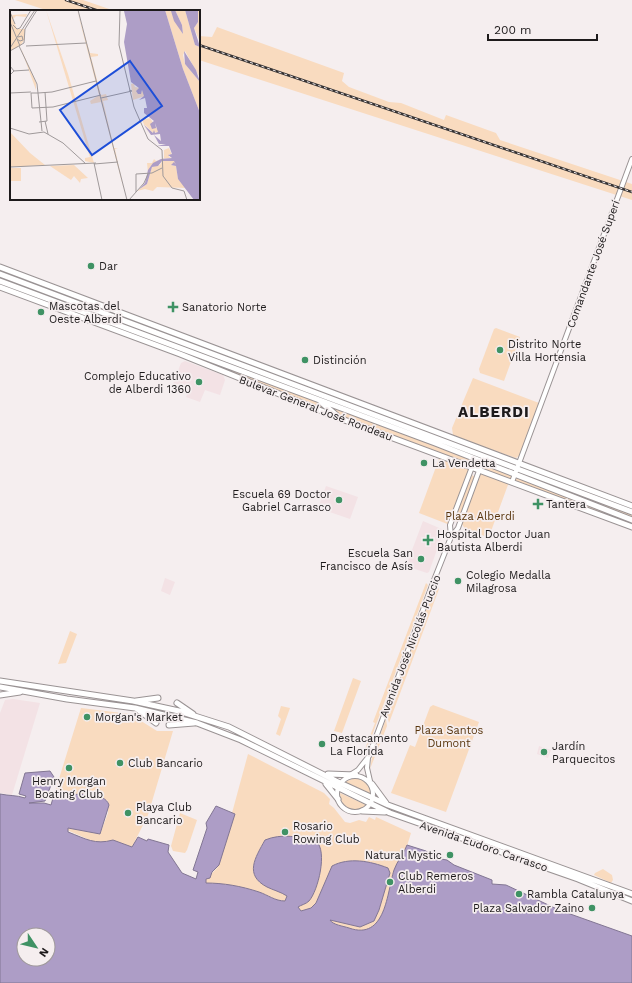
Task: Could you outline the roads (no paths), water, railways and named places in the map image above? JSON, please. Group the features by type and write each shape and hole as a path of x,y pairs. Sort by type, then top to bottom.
{"main road":[{"name":"Bulevar General José Rondeau","path":"0,267 487,451 518,466 632,512"},
{"name":"Bulevar General José Rondeau","path":"0,274 350,406 484,459 515,475 632,520"},
{"name":"Bulevar General José Rondeau","path":"0,281 317,399 484,459 518,466 563,480 632,506"},
{"name":"Bulevar General José Rondeau","path":"0,287 195,359 339,418 632,527"},
{"path":"22,289 43,303"},
{"path":"168,331 183,342"},
{"path":"230,367 258,385"},
{"path":"328,391 350,406"},
{"path":"317,399 339,418"},
{"path":"563,480 580,492"},
{"path":"607,511 632,527"},
{"path":"0,677 19,685"},
{"path":"0,681 132,701 199,717 244,733 323,774 339,786"},
{"path":"0,687 66,699 135,708 197,723 241,740 324,781 339,786"},
{"path":"0,695 23,691"},
{"path":"132,701 158,698"},
{"path":"176,703 199,717"},
{"path":"135,708 156,723"},
{"path":"169,725 197,723"},
{"path":"323,774 333,776 351,776"},
{"path":"324,781 338,799"},
{"path":"371,784 388,805"},
{"name":"Avenida Eudoro Carrasco","path":"339,786 372,801 390,813 578,879 632,900"},
{"name":"Avenida Eudoro Carrasco","path":"372,801 388,805 632,894"},
{"path":"362,811 390,813"}],"street":[{"name":"Comandante José Superí","path":"512,482 632,159"},
{"name":"Avenida José Nicolás Puccio","path":"372,801 374,791 367,768 369,756 451,537 458,528 487,451"},
{"name":"Avenida José Nicolás Puccio","path":"451,537 450,525 472,467"},
{"name":"Avenida José Nicolás Puccio","path":"339,786 358,770 369,756"},
{"path":"351,776 365,778 371,784"},
{"path":"339,786 338,799 343,808 352,812 362,811 372,801"}],"railway":[{"path":"66,0 96,10"},
{"path":"200,45 632,192"}],"place":[{"name":"Dar","path":"91,266"},
{"name":"Sanatorio Norte","path":"173,307"},
{"name":"Mascotas del Oeste Alberdi","path":"41,312"},
{"name":"Distrito Norte Villa Hortensia","path":"500,350"},
{"name":"Distinción","path":"305,360"},
{"name":"Complejo Educativo de Alberdi 1360","path":"199,382"},
{"name":"La Vendetta","path":"424,463"},
{"name":"Escuela 69 Doctor Gabriel Carrasco","path":"339,500"},
{"name":"Tantera","path":"538,504"},
{"name":"Hospital Doctor Juan Bautista Alberdi","path":"428,540"},
{"name":"Escuela San Francisco de Asís","path":"421,559"},
{"name":"Colegio Medalla Milagrosa","path":"458,581"},
{"name":"Morgan's Market","path":"87,717"},
{"name":"Destacamento La Florida","path":"322,744"},
{"name":"Jardín Parquecitos","path":"544,752"},
{"name":"Club Bancario","path":"120,763"},
{"name":"Henry Morgan Boating Club","path":"69,768"},
{"name":"Playa Club Bancario","path":"128,813"},
{"name":"Rosario Rowing Club","path":"285,832"},
{"name":"Natural Mystic","path":"450,855"},
{"name":"Club Remeros Alberdi","path":"390,882"},
{"name":"Rambla Catalunya","path":"519,894"},
{"name":"Plaza Salvador Zaino","path":"592,908"}],"district":[{"name":"ALBERDI","path":"494,412"}],"park label":[{"name":"Plaza Alberdi","path":"480,516"},
{"name":"Plaza Santos Dumont","path":"449,736"}]}
